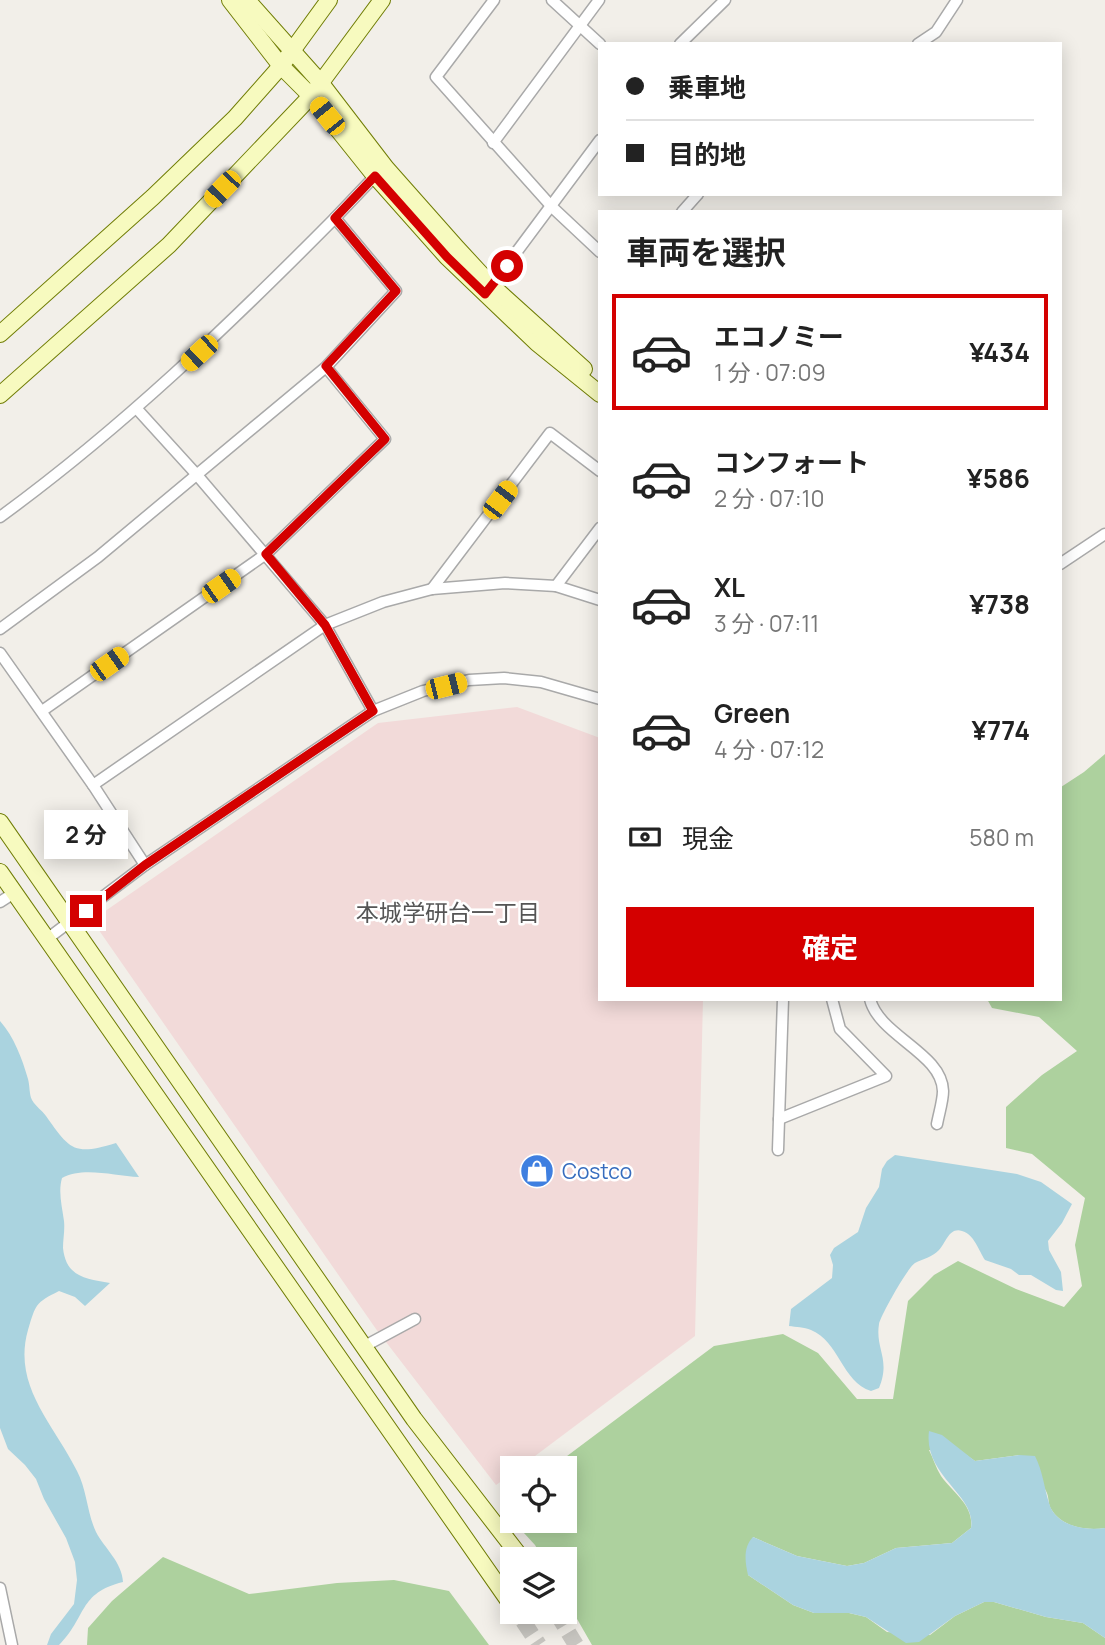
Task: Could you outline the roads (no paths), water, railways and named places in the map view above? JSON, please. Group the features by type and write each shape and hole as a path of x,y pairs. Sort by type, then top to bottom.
{"street":[{"path":"230,0 281,66 315,89 489,290 546,351 598,392"},
{"path":"247,0 291,51 375,176 447,257 598,379"},
{"path":"0,334 171,180 235,118 281,66 329,0"},
{"path":"0,395 169,245 315,89 382,0"},
{"path":"494,0 436,77 552,207 598,250"},
{"path":"552,0 598,42"},
{"path":"493,143 599,0"},
{"path":"682,42 725,0"},
{"path":"921,42 936,32 957,0"},
{"path":"489,290 598,143"},
{"path":"0,517 137,409 240,315 375,176"},
{"path":"684,210 696,196"},
{"path":"0,629 99,557 326,366 396,291 335,218"},
{"path":"42,711 266,554 385,439 326,366"},
{"path":"137,409 266,554 325,625 373,711"},
{"path":"432,589 550,433 598,469"},
{"path":"556,586 598,531"},
{"path":"1062,563 1105,534"},
{"path":"93,785 325,625 383,602 432,589 505,583 556,586 598,599"},
{"path":"0,653 93,785 145,865"},
{"path":"47,939 145,865 373,711 424,691 469,680 504,678 541,682 598,698"},
{"path":"0,822 414,1419 513,1547"},
{"path":"0,872 500,1588"},
{"path":"0,902 14,893"},
{"path":"778,1150 783,1001"},
{"path":"779,1119 886,1076 840,1029 833,1001"},
{"path":"870,1001 872,1009 880,1020 926,1060 939,1075 943,1090 937,1124"},
{"path":"219,1183 239,1168"},
{"path":"343,1362 363,1346 415,1319"},
{"path":"0,1588 12,1645"}],"water":[{"path":"0,1021 20,1056 32,1100 61,1136 74,1147 82,1149 116,1143 139,1177 89,1172 70,1174 62,1178 60,1194 64,1224 63,1248 68,1265 85,1278 110,1283 85,1306 75,1297 59,1291 51,1295 38,1305 28,1330 25,1350 30,1387 77,1471 96,1532 116,1562 123,1582 108,1587 90,1599 59,1645 47,1645 51,1634 74,1604 77,1580 75,1562 36,1479 8,1449 0,1428"},
{"path":"895,1155 1017,1174 1041,1182 1072,1204 1048,1241 1049,1250 1061,1272 1063,1291 1056,1290 1031,1275 1019,1275 1011,1269 985,1260 973,1239 958,1230 948,1236 936,1252 915,1263 895,1292 879,1324 884,1369 879,1388 871,1391 853,1379 820,1335 808,1329 789,1326 791,1309 832,1278 833,1265 830,1255 834,1248 858,1232 866,1208 879,1187 882,1169"},
{"path":"929,1431 942,1435 975,1461 1019,1455 1035,1456 1052,1511 1064,1522 1072,1525 1089,1529 1105,1528 1105,1638 1083,1623 984,1602 955,1616 919,1642 906,1643 866,1617 849,1613 814,1613 793,1605 748,1575 746,1550 753,1537 797,1556 847,1566 864,1563 896,1548 952,1543 971,1528 971,1516 966,1505 934,1460 929,1447"}],"tunnel":[{"path":"525,1624 539,1645"},
{"path":"563,1624 576,1645"}],"place":[{"name":"Costco","path":"537,1171"}],"district":[{"name":"本城学研台一丁目","path":"448,912"}]}
